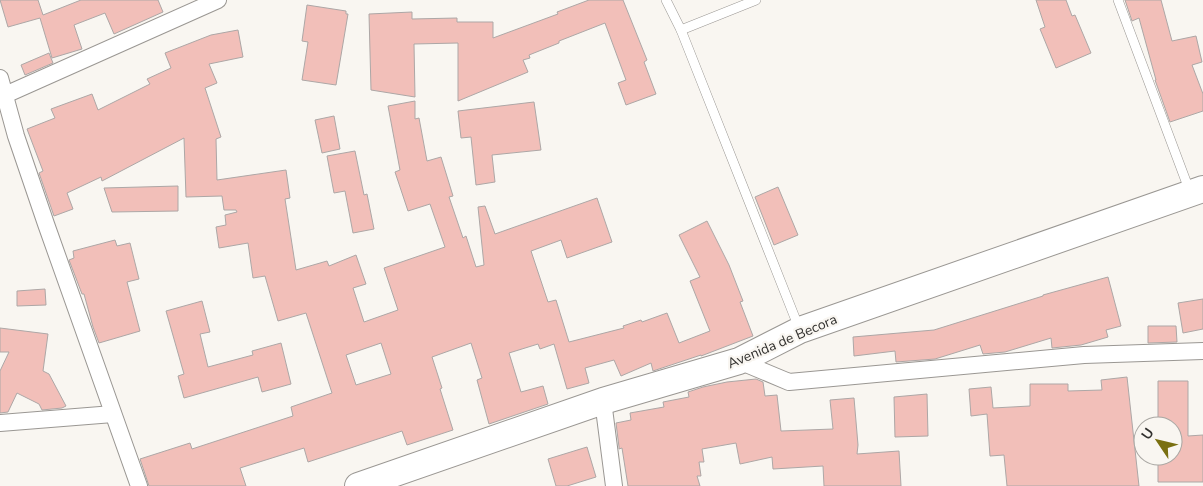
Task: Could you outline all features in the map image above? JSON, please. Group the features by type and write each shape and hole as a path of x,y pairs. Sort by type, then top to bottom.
{"main road":[{"name":"Avenida de Becora","path":"358,486 602,402 739,361 800,330 1197,191"}],"street":[{"path":"5,95 218,0"},
{"path":"0,78 16,136 43,216 139,486"},
{"path":"739,361 788,382 1084,355 1203,351"},
{"path":"602,402 614,486"},
{"path":"0,423 113,414"}],"lane":[{"path":"666,0 680,30 800,330"},
{"path":"680,30 756,0"},
{"path":"1118,0 1197,191"}],"building":[{"path":"0,0 38,0 43,15 81,0 158,0 163,12 114,34 105,13 74,25 82,49 52,58 40,18 8,27"},
{"path":"589,0 623,0 647,60 644,62 656,94 626,105 618,83 626,80 605,23 529,55 530,58 523,60 528,72 458,101 458,43 414,44 415,97 371,90 369,14 412,12 412,19 457,18 457,22 493,22 493,38 558,14 557,12"},
{"path":"1036,0 1066,0 1072,16 1075,15 1091,53 1056,68 1040,29 1045,27"},
{"path":"1125,0 1161,0 1172,41 1196,36 1202,62 1192,65 1203,94 1203,111 1170,122 1155,80 1139,18 1132,21"},
{"path":"307,5 346,11 346,14 348,14 336,85 302,80 308,42 302,41"},
{"path":"238,30 243,57 209,64 217,83 205,88 221,137 216,139 217,180 286,170 290,198 285,199 296,270 327,261 329,266 356,255 366,284 353,288 364,322 398,310 384,268 445,247 430,204 408,211 395,172 400,170 388,106 415,101 415,119 419,118 427,161 441,157 453,196 449,197 463,238 466,236 476,267 484,265 478,207 485,206 495,234 597,198 612,242 567,258 561,240 531,251 548,302 556,300 569,342 624,328 623,326 641,320 642,322 667,313 679,343 710,331 690,281 700,277 679,235 707,221 729,265 743,301 740,302 753,336 701,356 653,371 651,363 621,376 614,360 585,368 589,383 567,389 554,344 540,349 538,344 509,353 521,392 543,386 548,404 489,424 477,380 482,378 471,343 432,357 453,430 407,445 402,431 308,462 304,448 240,468 246,486 149,486 140,459 190,443 192,449 293,416 291,407 332,393 306,313 278,321 265,276 253,278 248,243 219,248 216,227 226,225 225,215 237,212 236,210 224,210 222,196 186,197 184,138 102,181 101,177 67,193 73,209 54,216 39,173 43,171 27,129 55,118 51,109 92,94 98,110 150,84 147,79 171,68 165,53 211,35","holes":["381,343 391,374 356,385 346,355"]},
{"path":"49,53 53,63 25,75 21,65"},
{"path":"534,102 541,150 492,155 495,182 476,185 471,137 461,138 458,111"},
{"path":"334,116 340,149 322,153 315,120"},
{"path":"355,151 364,195 367,194 374,229 353,233 345,191 334,193 327,156"},
{"path":"178,186 178,211 112,212 104,188"},
{"path":"778,187 798,235 774,245 755,197"},
{"path":"115,240 117,246 130,243 139,279 127,282 140,331 99,343 84,294 82,294 69,260 74,258 73,251"},
{"path":"1108,277 1121,326 1106,330 1108,337 1081,345 1052,348 1051,338 1005,352 983,354 980,345 935,359 896,362 895,351 854,356 853,337 934,330 1043,295"},
{"path":"45,289 46,305 17,306 17,291"},
{"path":"1203,299 1203,329 1183,333 1178,303"},
{"path":"202,301 210,332 200,334 208,367 253,355 252,351 281,343 291,384 262,392 258,377 184,398 178,376 184,374 166,311"},
{"path":"1148,326 1176,326 1177,342 1148,343"},
{"path":"0,328 48,334 43,371 49,374 66,406 42,410 39,404 17,393 8,412 0,413 0,371 9,352 0,352"},
{"path":"1127,377 1133,432 1133,466 1137,466 1139,486 1007,486 1004,455 990,456 987,414 971,416 969,389 991,387 993,408 1030,406 1030,384 1068,384 1068,391 1102,390 1101,380"},
{"path":"756,379 763,382 765,396 777,395 781,431 833,429 830,400 854,398 857,454 899,451 901,486 824,486 823,466 773,469 772,457 740,464 736,443 702,449 704,462 699,462 701,476 697,476 700,486 628,486 622,448 619,449 616,423 631,420 630,413 664,407 663,402 689,397 688,392 703,387"},
{"path":"1158,381 1188,381 1188,436 1203,435 1203,482 1158,482 1158,466 1183,466 1183,416 1158,416"},
{"path":"927,394 928,436 895,437 894,397"},
{"path":"587,447 596,477 567,486 556,486 548,459"}]}
